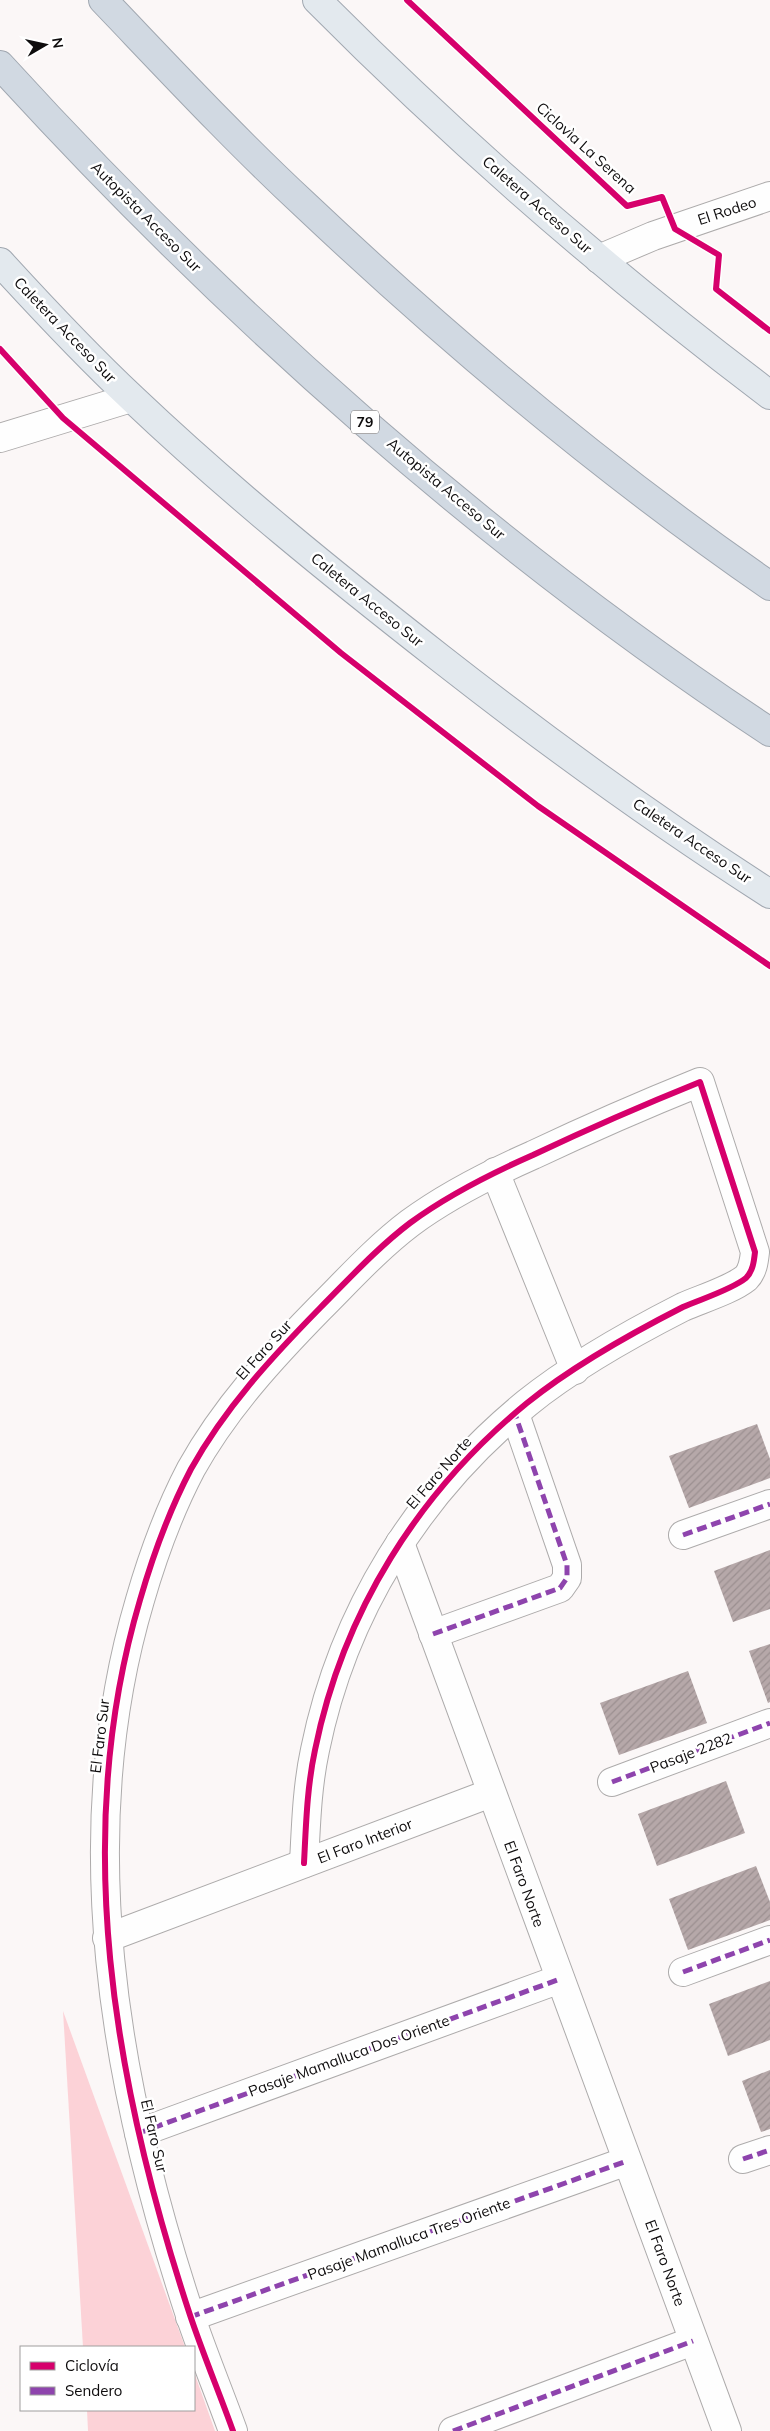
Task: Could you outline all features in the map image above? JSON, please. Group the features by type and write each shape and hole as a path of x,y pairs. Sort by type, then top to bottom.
{"highway":[{"path":"104,0 201,103 302,203 406,299 514,392 618,475 770,586"},
{"name":"Autopista Acceso Sur","path":"0,65 58,128 168,240 281,348 399,452 536,562 634,637 770,732"}],"main road":[{"name":"Caletera Acceso Sur","path":"317,0 439,118 600,258 717,355 770,395"},
{"name":"Caletera Acceso Sur","path":"0,262 63,330 131,398 209,469 290,538 454,669 607,784 770,894"}],"street":[{"name":"El Rodeo","path":"600,258 653,236 770,196"},
{"path":"0,438 131,398"},
{"name":"El Faro Sur","path":"233,2431 190,2318 162,2226 139,2133 120,2036 107,1938 103,1869 105,1801 111,1732 120,1677 149,1570 168,1517 192,1469 220,1423 252,1379 378,1251 409,1224 441,1202 495,1172 603,1122 700,1082 755,1252 751,1271 739,1282 683,1308 574,1370"},
{"path":"495,1172 574,1370"},
{"name":"El Faro Norte","path":"574,1370 484,1440 445,1482 400,1542 490,1793 727,2431"},
{"path":"433,1634 560,1588 567,1578 567,1564 515,1414"},
{"path":"683,1536 770,1504"},
{"name":"El Faro Interior","path":"400,1542 358,1618 346,1644 328,1697 315,1751 308,1798 304,1864 490,1793"},
{"name":"Pasaje 2282","path":"612,1782 770,1722"},
{"path":"107,1938 304,1864"},
{"path":"683,1972 770,1940"},
{"name":"Pasaje Mamalluca Dos Oriente","path":"139,2133 560,1979"},
{"path":"743,2159 770,2150"},
{"name":"Pasaje Mamalluca Tres Oriente","path":"190,2318 627,2162"},
{"path":"453,2431 693,2341"}],"shaded area":[{"path":"63,2011 185,2346 83,2346"},
{"path":"195,2375 215,2431 88,2431 87,2411 195,2411"}],"building":[{"path":"757,1424 770,1459 770,1478 689,1508 669,1456"},
{"path":"770,1550 770,1609 733,1622 714,1571"},
{"path":"770,1644 770,1702 768,1703 749,1651"},
{"path":"688,1671 707,1723 619,1755 600,1703"},
{"path":"726,1781 745,1833 657,1866 638,1814"},
{"path":"756,1866 770,1902 770,1920 688,1950 669,1899"},
{"path":"770,1981 770,2040 728,2056 709,2004"},
{"path":"770,2070 770,2129 761,2132 742,2081"}],"marked path":[{"path":"433,1634 560,1588 567,1578 567,1565 515,1414"},
{"path":"683,1535 770,1504"},
{"path":"612,1782 770,1723"},
{"path":"683,1972 770,1940"},
{"path":"139,2133 560,1979"},
{"path":"743,2159 770,2150"},
{"path":"190,2317 627,2161"},
{"path":"453,2431 693,2341"}],"cycle path":[{"name":"Ciclovìa La Serena","path":"407,0 627,206 662,197 675,229 719,255 716,289 770,331"},
{"path":"0,349 63,418 341,653 538,806 770,966"},
{"path":"233,2431 195,2330 163,2228 140,2139 122,2050 110,1960 105,1869 108,1779 119,1689 140,1600 156,1550 191,1469 234,1404 284,1346 386,1243 424,1213 485,1177 637,1108 700,1082 755,1252 750,1272 740,1282 683,1307 623,1339 545,1389 488,1438 452,1475 419,1516 391,1558 366,1603 345,1650 328,1699 310,1778 304,1863"}]}
